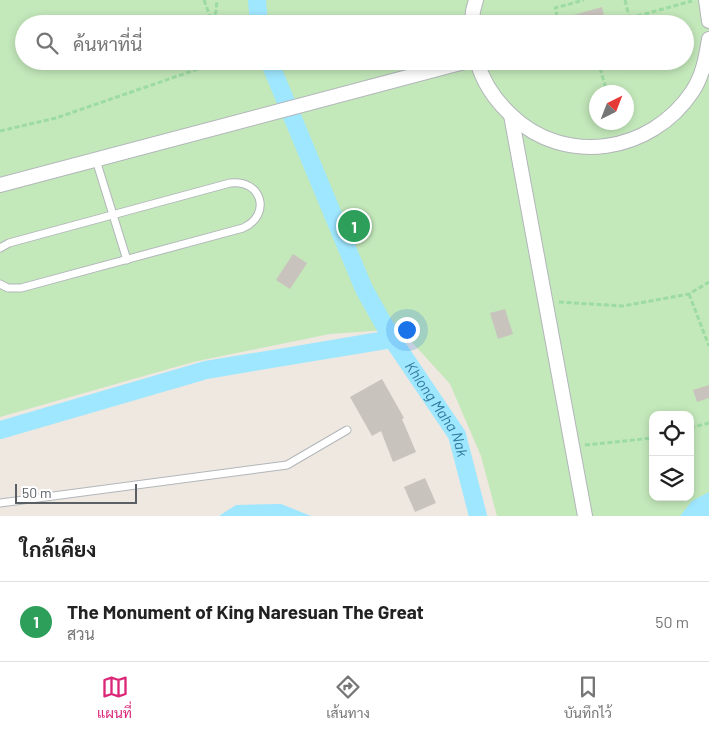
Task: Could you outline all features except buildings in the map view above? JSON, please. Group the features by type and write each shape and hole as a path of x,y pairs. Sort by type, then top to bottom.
{"street":[{"path":"472,15 476,0"},
{"path":"706,0 709,20"},
{"path":"480,70 498,103 521,125 550,140 582,148 614,146 645,135 672,117 692,92 706,62 709,39"},
{"path":"0,186 435,70"},
{"path":"511,116 585,516"}],"lane":[{"path":"96,160 127,260"},
{"path":"0,248 230,183 238,182 250,186 258,196 260,209 254,221 249,225 22,288 8,288 0,284"},
{"path":"0,503 287,465 348,430"}],"path":[{"path":"204,0 210,15"},
{"path":"215,15 217,0"},
{"path":"557,15 555,8 582,0"},
{"path":"625,0 629,15"},
{"path":"641,15 697,0"},
{"path":"0,131 56,118 195,70"},
{"path":"601,70 605,85"},
{"path":"545,301 623,306 689,294 709,282"},
{"path":"689,294 709,346"},
{"path":"694,427 709,422"},
{"path":"572,446 649,438"}],"green space":[{"path":"0,0 709,0 709,516 497,516 481,456 450,384 400,329 330,334 193,362 0,417"}],"water":[{"path":"709,492 709,516 680,516 694,500"},
{"path":"281,504 311,516 219,516 236,505"}],"waterway":[{"name":"Khlong Maha Nak","path":"257,0 258,15"},
{"name":"Khlong Maha Nak","path":"273,70 364,289 392,339 457,435 478,516"},
{"path":"0,430 206,370 392,339"}],"place":[{"name":"The Monument of King Naresuan The Great","path":"354,226"}]}
